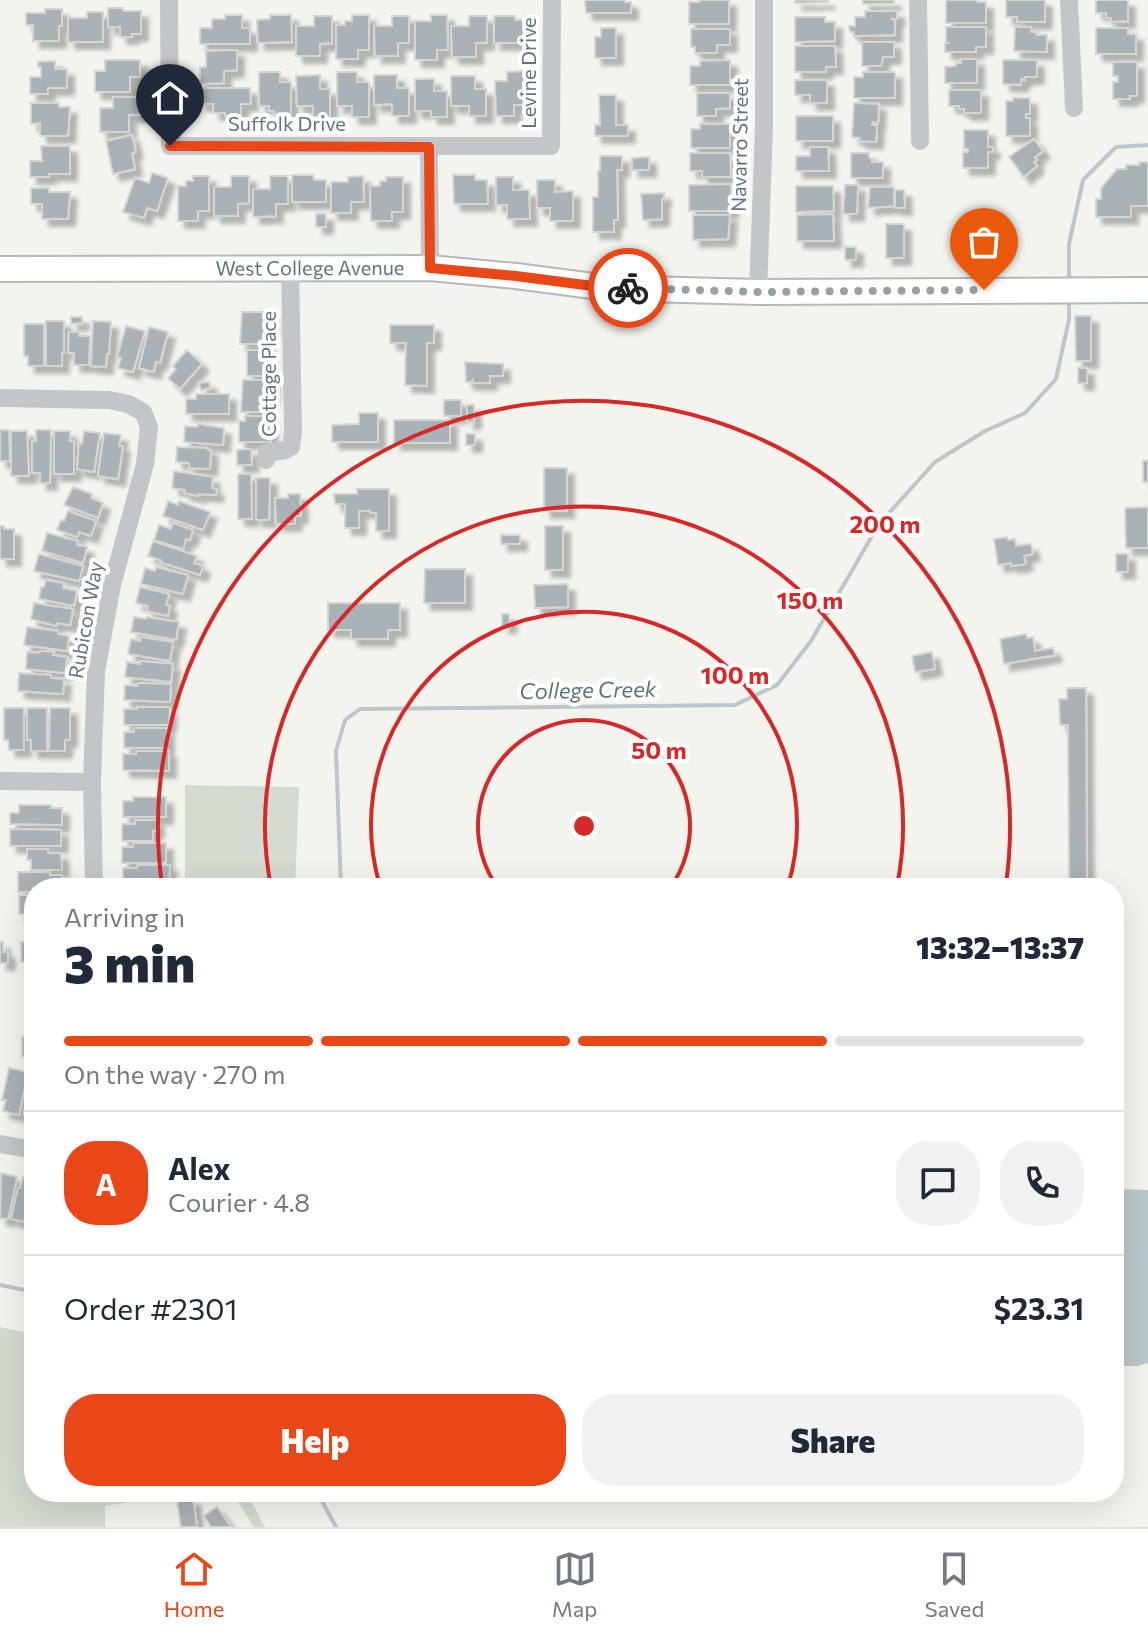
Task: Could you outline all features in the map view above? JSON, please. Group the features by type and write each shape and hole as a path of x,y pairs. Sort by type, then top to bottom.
{"main road":[{"name":"West College Avenue","path":"0,269 430,268 608,288 758,292 1148,290"}],"street":[{"name":"Suffolk Drive","path":"169,0 170,146 551,146"},
{"name":"Levine Drive","path":"551,146 552,0"},
{"name":"Navarro Street","path":"758,292 764,127 764,0"},
{"path":"918,0 920,141"},
{"path":"1069,0 1074,108"},
{"path":"429,147 430,268"},
{"name":"Cottage Place","path":"266,460 267,453 291,447 293,432 290,268"},
{"name":"Rubicon Way","path":"0,398 109,400 128,404 143,412 149,427 145,464 112,585 96,671 92,782 94,878"},
{"path":"0,781 92,782"},
{"path":"0,1144 24,1148"}],"shaded area":[{"path":"185,785 299,787 295,878 185,878"},
{"path":"1124,1189 1148,1190 1148,1363 1124,1366"},
{"path":"0,1327 24,1332 24,1502 130,1502 105,1506 105,1527 0,1527"},
{"path":"238,1502 251,1502 265,1527 254,1527"}],"building":[{"path":"585,0 625,0 631,2 631,13 586,13"},
{"path":"729,0 729,24 689,24 689,2"},
{"path":"795,0 828,0 828,2 795,3"},
{"path":"863,0 894,0 894,3 863,4"},
{"path":"946,0 986,2 986,23 946,23"},
{"path":"1006,0 1045,0 1045,22 1017,22 1017,17 1006,17"},
{"path":"1096,0 1128,0 1128,21 1111,22 1111,18 1106,18 1106,13 1096,13"},
{"path":"108,8 141,11 141,34 120,37 120,27 108,27"},
{"path":"45,9 62,9 59,41 33,41 33,25 26,25 26,13 45,13"},
{"path":"865,11 897,11 897,19 891,19 895,20 895,35 854,36 849,26 855,26 855,17 865,17"},
{"path":"87,12 103,12 103,42 68,42 68,18 87,18"},
{"path":"225,15 242,15 242,28 250,28 250,44 200,44 200,28 212,28 212,19 225,19"},
{"path":"270,15 291,15 292,42 258,43 257,20 270,19"},
{"path":"352,15 369,15 369,50 358,50 358,59 336,59 336,25 352,21"},
{"path":"431,15 447,15 448,50 437,50 437,60 415,60 415,21 431,21"},
{"path":"314,16 332,16 332,43 320,44 320,56 296,56 296,26 314,26"},
{"path":"392,16 409,16 409,43 398,43 398,56 375,56 374,26 392,26"},
{"path":"469,16 487,16 487,43 476,43 476,57 452,57 451,26 469,26"},
{"path":"494,16 515,16 515,20 527,20 527,43 494,43"},
{"path":"795,17 825,17 825,22 835,22 835,41 795,42"},
{"path":"946,27 986,27 986,47 976,47 976,52 945,52"},
{"path":"1015,27 1031,27 1031,32 1036,32 1036,35 1047,35 1047,52 1014,51"},
{"path":"601,28 616,28 616,58 595,58 595,37 601,37"},
{"path":"1096,28 1128,28 1128,34 1136,34 1136,54 1096,54"},
{"path":"691,29 730,29 730,45 717,45 717,53 695,53 695,47 691,47"},
{"path":"862,42 894,42 894,57 883,57 881,66 862,66"},
{"path":"795,46 835,46 836,67 826,67 826,72 795,72"},
{"path":"237,50 237,70 224,71 224,83 200,84 200,67 206,67 206,51"},
{"path":"961,59 977,59 977,83 945,83 945,67 956,66"},
{"path":"105,60 140,60 140,77 130,77 130,92 95,92 95,71 105,71"},
{"path":"730,60 730,85 690,85 690,66 700,66 700,61"},
{"path":"1003,60 1037,60 1037,77 1021,79 1021,85 1003,84"},
{"path":"55,61 55,69 67,69 67,88 48,88 48,94 30,94 30,77 41,77 38,62"},
{"path":"1113,62 1137,62 1137,96 1113,99 1113,82 1118,82 1118,76 1113,76"},
{"path":"528,71 528,105 514,105 514,116 496,116 495,81 507,81 507,72"},
{"path":"259,72 280,72 280,82 291,82 291,116 275,116 274,111 269,111 269,106 259,106"},
{"path":"337,72 357,72 357,82 369,82 369,117 352,117 352,106 337,106"},
{"path":"863,72 895,72 895,98 854,98 854,77 863,77"},
{"path":"320,75 320,89 330,89 330,117 313,117 313,106 297,106 296,76"},
{"path":"374,75 397,75 397,88 409,88 409,116 392,116 392,104 374,105"},
{"path":"451,76 475,76 475,89 486,89 486,116 469,116 469,106 451,106"},
{"path":"415,79 434,79 434,91 447,91 447,117 431,117 431,111 415,111"},
{"path":"795,80 827,80 827,103 810,103 810,95 795,95"},
{"path":"200,88 250,88 251,104 241,104 241,116 213,113 213,104 200,104"},
{"path":"949,90 981,90 981,113 964,113 959,106 949,106"},
{"path":"697,93 730,93 730,108 716,109 716,116 697,116"},
{"path":"599,95 616,95 616,125 628,125 628,136 595,136 595,125 600,125"},
{"path":"113,97 141,97 141,115 129,115 129,132 100,132 100,108 113,108"},
{"path":"1013,98 1030,98 1030,114 1026,114 1026,118 1030,118 1030,136 1006,136 1006,101 1013,101"},
{"path":"31,103 59,103 59,107 70,107 68,136 40,136 40,123 31,124"},
{"path":"854,103 879,104 878,123 873,122 872,125 877,125 876,142 859,141 860,138 852,137"},
{"path":"796,116 833,116 833,141 796,141"},
{"path":"700,124 730,124 730,148 691,148 691,129 700,129"},
{"path":"964,130 988,130 988,147 993,147 993,152 988,152 988,168 963,168 963,152 968,152 964,149"},
{"path":"132,135 136,152 132,153 135,169 113,174 106,141"},
{"path":"1034,139 1043,151 1035,157 1037,166 1024,177 1009,157"},
{"path":"41,146 70,146 70,174 30,177 30,161 42,161"},
{"path":"810,147 828,147 829,171 796,171 796,156 810,156"},
{"path":"690,153 730,153 731,177 702,177 702,171 690,171"},
{"path":"851,153 869,153 872,162 883,162 883,178 851,178"},
{"path":"600,156 622,156 622,170 617,170 618,220 614,220 614,232 593,232 593,197 598,197"},
{"path":"649,157 649,170 632,170 632,158"},
{"path":"1139,162 1148,162 1148,206 1131,206 1131,217 1096,217 1096,199 1101,199 1101,188 1117,169 1139,165"},
{"path":"152,173 168,178 157,211 147,208 144,218 123,212 135,178 149,183"},
{"path":"292,175 313,175 314,180 326,180 326,202 292,202"},
{"path":"453,175 475,175 475,180 487,180 488,204 454,204"},
{"path":"193,176 209,176 209,211 198,211 198,221 178,221 178,186 186,186 186,181 193,181"},
{"path":"231,176 249,176 249,203 238,204 238,216 214,216 214,187 231,187"},
{"path":"270,176 288,176 288,204 276,204 276,216 253,217 253,189 270,189"},
{"path":"363,176 364,202 351,202 351,213 331,213 331,182 348,182 348,177"},
{"path":"386,177 403,177 403,212 392,212 392,221 371,221 370,186 380,186 380,181 386,181"},
{"path":"496,177 513,177 513,190 529,190 530,219 507,219 507,205 496,205"},
{"path":"537,180 555,180 555,192 573,191 573,221 550,221 550,208 537,208"},
{"path":"731,184 731,211 689,211 689,185"},
{"path":"845,185 858,185 857,214 843,214"},
{"path":"796,186 833,186 834,211 796,212"},
{"path":"870,187 894,187 894,206 868,208"},
{"path":"31,188 70,192 68,219 42,219 42,204 31,204"},
{"path":"895,190 904,190 905,208 895,208"},
{"path":"664,193 662,219 643,220 641,194"},
{"path":"316,214 326,214 326,227 316,227"},
{"path":"833,214 834,241 797,241 797,215"},
{"path":"693,215 730,215 728,239 693,240"},
{"path":"886,224 904,224 904,258 886,258"},
{"path":"845,247 856,247 856,260 845,260"},
{"path":"242,312 271,312 267,344 240,344"},
{"path":"1075,316 1091,316 1091,361 1076,361"},
{"path":"71,317 82,317 82,323 71,324"},
{"path":"46,321 64,321 62,366 46,366"},
{"path":"93,321 111,322 106,367 91,366"},
{"path":"24,324 44,324 44,366 28,366 28,356 24,356"},
{"path":"390,325 434,325 434,343 427,343 427,386 405,385 406,343 390,343"},
{"path":"126,326 145,331 133,372 118,368 121,358 117,357"},
{"path":"149,327 168,332 160,363 156,362 154,372 139,368"},
{"path":"69,332 90,336 89,365 74,365 74,353 68,353"},
{"path":"187,350 202,364 180,389 168,378 176,369 173,366"},
{"path":"247,350 270,350 266,376 247,376"},
{"path":"465,362 503,364 503,376 490,376 490,383 466,382"},
{"path":"1078,368 1087,368 1087,383 1078,383"},
{"path":"243,380 273,380 268,412 241,412"},
{"path":"209,382 210,388 201,390 199,383"},
{"path":"196,394 229,394 229,414 186,414 186,399 196,399"},
{"path":"444,400 461,400 461,416 444,416"},
{"path":"467,405 474,405 474,422 467,422"},
{"path":"359,413 378,413 378,442 332,442 332,425 359,424"},
{"path":"245,416 270,416 271,442 239,442 239,421 245,421"},
{"path":"394,420 450,420 450,443 394,443"},
{"path":"198,424 224,428 223,445 184,442 185,426 198,427"},
{"path":"0,430 9,430 10,461 0,461"},
{"path":"36,430 51,430 50,483 40,483 40,473 32,473 32,441 36,441"},
{"path":"11,431 27,431 29,476 11,476"},
{"path":"54,431 70,431 70,441 74,441 74,474 54,474"},
{"path":"84,431 100,433 94,472 77,469 79,443 82,444"},
{"path":"104,433 121,435 119,446 123,446 118,479 98,476"},
{"path":"466,434 475,434 475,445 466,445"},
{"path":"177,447 211,450 210,469 189,468 189,463 176,462"},
{"path":"251,449 252,465 237,465 237,450"},
{"path":"1148,460 1148,482 1143,482 1143,461"},
{"path":"544,468 567,468 567,511 544,511"},
{"path":"174,471 213,477 212,488 217,489 216,495 198,496 172,488"},
{"path":"238,474 251,474 252,519 238,519"},
{"path":"256,478 270,478 269,520 256,520"},
{"path":"73,487 92,494 91,498 103,503 98,518 64,505"},
{"path":"357,489 389,489 389,531 376,531 376,513 370,511 359,511 359,528 345,528 345,504 335,504 334,494 357,494"},
{"path":"288,494 300,494 301,516 295,516 295,524 276,524 275,498 288,498"},
{"path":"168,501 178,505 179,501 210,512 203,530 163,516"},
{"path":"1148,507 1148,548 1126,548 1125,508"},
{"path":"68,511 96,521 91,536 79,532 77,537 57,530"},
{"path":"173,523 193,530 183,549 154,540 159,525 171,529"},
{"path":"0,526 14,529 14,559 0,559"},
{"path":"545,526 563,526 563,570 545,570"},
{"path":"47,533 78,541 77,545 87,547 83,563 42,551"},
{"path":"501,535 520,535 520,544 501,544"},
{"path":"1007,537 1008,540 1015,539 1016,546 1031,544 1033,554 1024,556 1026,564 998,565 994,539"},
{"path":"153,541 197,556 194,563 203,566 200,575 148,556"},
{"path":"39,554 83,566 79,581 34,571"},
{"path":"1116,554 1128,554 1128,572 1116,572"},
{"path":"156,567 188,575 183,594 141,584 145,568 155,571"},
{"path":"425,569 465,569 465,603 424,603"},
{"path":"46,580 64,583 63,588 77,591 74,606 39,599"},
{"path":"568,584 568,607 535,608 534,585"},
{"path":"140,587 169,594 166,605 170,606 168,616 147,611 148,606 136,603"},
{"path":"34,603 73,609 70,625 57,623 56,626 31,619"},
{"path":"328,603 400,603 400,630 388,630 388,639 351,639 351,630 328,630"},
{"path":"502,614 509,614 510,626 502,626"},
{"path":"134,617 179,622 176,640 131,632"},
{"path":"27,627 58,631 58,634 69,636 67,651 24,645"},
{"path":"1026,634 1027,638 1033,637 1035,651 1053,648 1055,655 1004,664 1000,639"},
{"path":"141,637 173,642 170,661 128,654 131,639 140,641"},
{"path":"40,651 67,657 65,673 26,669 27,652"},
{"path":"932,652 935,669 915,672 912,656"},
{"path":"140,661 173,664 171,682 125,677 127,662 140,664"},
{"path":"19,673 64,679 63,694 18,691"},
{"path":"138,683 171,684 170,702 124,700 125,685 137,686"},
{"path":"1067,688 1086,688 1087,878 1069,878 1068,725 1060,725 1059,699 1067,699"},
{"path":"170,707 169,725 124,725 124,709"},
{"path":"4,708 24,708 24,750 9,750 8,740 4,740"},
{"path":"27,708 47,708 47,751 31,751 31,740 27,740"},
{"path":"50,708 70,708 70,740 65,740 65,751 49,751"},
{"path":"134,728 167,728 167,748 124,748 124,732 134,732"},
{"path":"136,751 169,751 169,771 123,770 123,754 136,754"},
{"path":"133,797 166,797 166,817 123,817 123,801 133,801"},
{"path":"19,805 62,808 62,825 10,824 10,813 19,813"},
{"path":"135,820 157,820 153,841 122,841 122,824 135,824"},
{"path":"10,829 61,830 61,846 10,846"},
{"path":"133,843 166,843 166,863 122,863 122,847 133,847"},
{"path":"27,849 48,849 48,853 61,853 62,870 31,870"},
{"path":"137,865 170,865 169,878 123,878 123,868 137,868"},
{"path":"18,872 62,875 62,878 24,878 24,892 18,892"},
{"path":"19,895 24,895 24,914 19,914"},
{"path":"0,942 3,942 3,952 8,952 8,963 0,963"},
{"path":"21,942 24,942 24,962 21,962"},
{"path":"9,1068 24,1071 19,1115 3,1111 6,1100 2,1100"},
{"path":"1,1173 17,1177 8,1219 0,1218"},
{"path":"24,1177 24,1222 11,1219"},
{"path":"177,1502 194,1502 197,1527 181,1527"},
{"path":"217,1507 231,1527 211,1527 204,1516"}],"waterway":[{"name":"College Creek","path":"1069,281 1069,244 1083,180 1116,147 1148,145"},
{"name":"College Creek","path":"341,878 336,751 345,720 360,709 735,705 777,685 811,641 879,524 935,462 985,431 1025,413 1056,379 1069,319 1069,298"},
{"path":"0,1285 24,1290"},
{"path":"322,1502 336,1527"}],"way so far":[{"path":"628,288 758,292 984,290"}],"route":[{"path":"170,146 429,147 430,268 628,288"}]}
